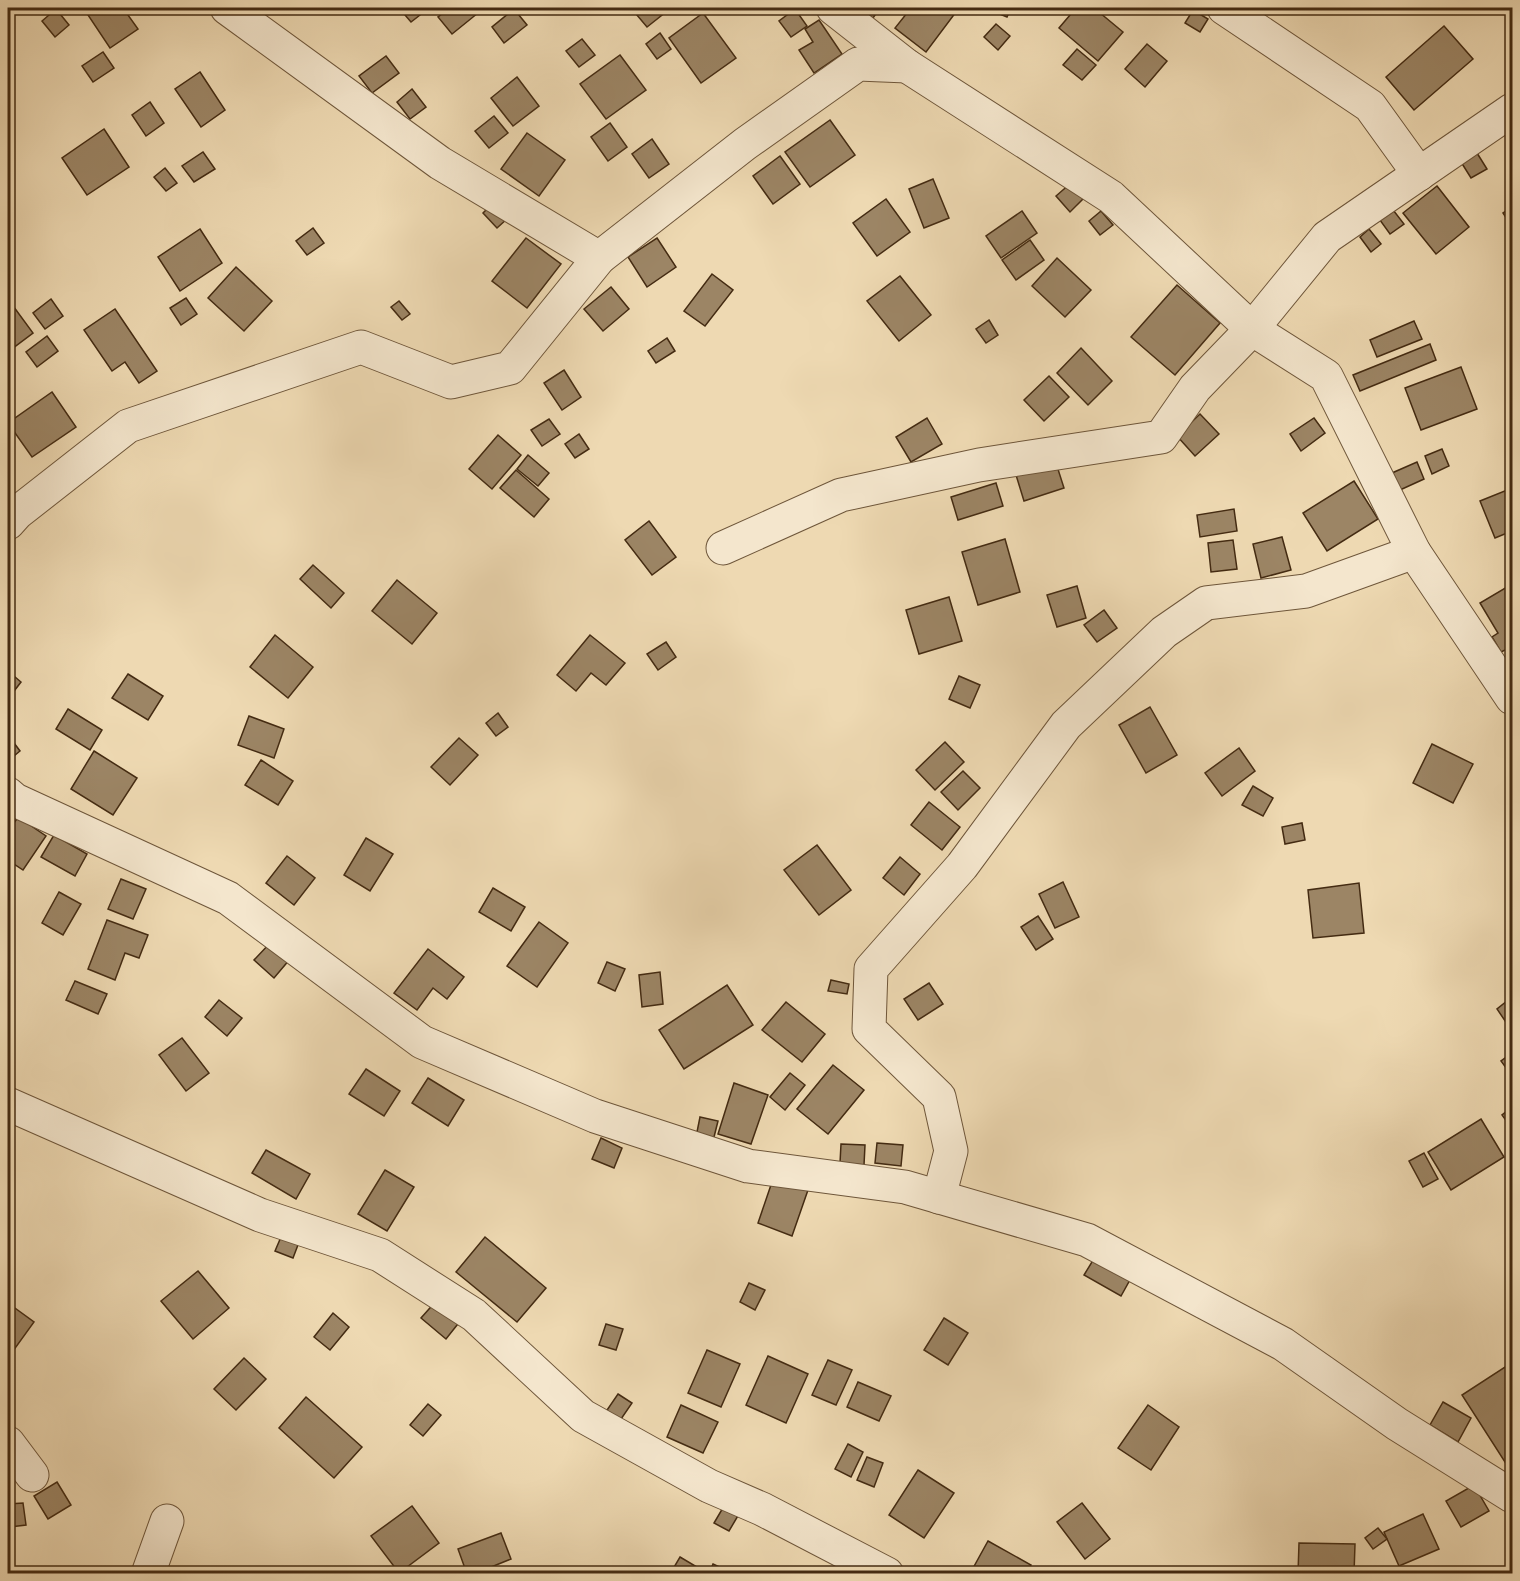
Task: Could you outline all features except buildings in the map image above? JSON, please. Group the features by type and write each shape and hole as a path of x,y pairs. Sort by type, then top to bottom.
{"street":[{"path":"227,8 440,163 599,258"},
{"path":"833,8 907,66 1110,197 1252,329 1326,376 1414,552 1512,698"},
{"path":"1224,8 1370,106 1419,174"},
{"path":"8,523 17,513 128,426 361,347 452,382 510,368 599,258 745,144 858,64 907,66"},
{"path":"723,548 841,495 979,465 1161,437 1195,388 1252,329 1327,237 1512,110"},
{"path":"939,1197 951,1151 939,1097 869,1029 872,969 962,866 1066,725 1164,632 1206,603 1306,591 1414,552"},
{"path":"8,794 15,800 228,898 422,1042 595,1116 748,1166 904,1187 1087,1240 1283,1344 1397,1424 1512,1496"},
{"path":"8,1104 260,1215 380,1254 474,1315 583,1416 710,1486 762,1509 886,1574"},
{"path":"8,1443 32,1475"},
{"path":"148,1574 167,1521"}]}
